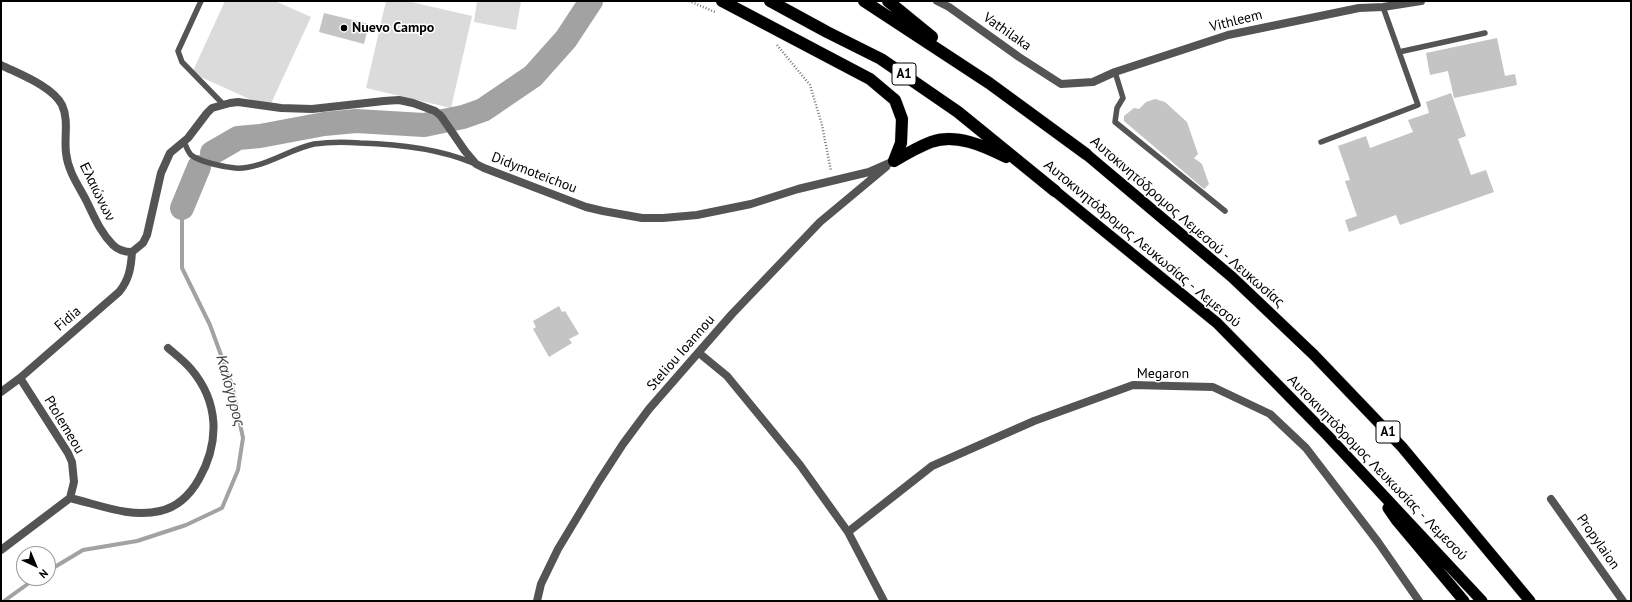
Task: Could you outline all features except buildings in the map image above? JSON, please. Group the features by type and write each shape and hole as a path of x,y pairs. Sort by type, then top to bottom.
{"highway":[{"path":"722,1 870,79 896,100 902,119 901,143 894,161"},
{"name":"Αυτοκινητόδρομος Λευκωσίας - Λεμεσού","path":"770,1 827,32 881,58 958,112 1217,323 1367,478 1482,601"},
{"name":"Αυτοκινητόδρομος Λεμεσού - Λευκωσίας","path":"864,1 988,83 1086,154 1232,277 1314,355 1402,447 1530,601"},
{"path":"888,1 988,83"},
{"path":"894,161 917,148 932,142 948,139 984,146 1025,166"},
{"path":"1367,478 1397,521 1464,601"}],"street":[{"name":"Vathilaka","path":"937,1 1061,84"},
{"name":"Vithleem","path":"1061,84 1093,82 1115,72 1228,34 1358,5 1383,7 1421,1"},
{"name":"Ελαιώνων","path":"1,65 41,85 53,94 61,104 65,116 66,153 71,172 99,228 113,245 122,252 132,252"},
{"name":"Didymoteichou","path":"132,252 143,243 147,235 161,173 170,153 184,142 212,108 223,104 238,102 281,108 312,109 399,100 425,106 435,111 444,119 465,151 476,164 497,174 586,207 642,218 680,217 715,212 870,172 894,161"},
{"name":"Steliou Ioannou","path":"537,601 541,584 555,555 611,462 649,409 732,314 820,222 894,161"},
{"name":"Fidia","path":"1,392 20,378 119,292 126,283 129,275 132,252"},
{"path":"1,550 70,498 114,510 148,513 172,507 183,500 191,492 208,460 214,429 212,415 208,399 197,377 168,348"},
{"path":"699,353 727,376 800,465 848,532 884,601"},
{"name":"Ptolemeou","path":"20,378 68,453 72,462 74,482 70,498"},
{"name":"Megaron","path":"848,532 932,466 1034,421 1133,385 1213,387 1270,414 1306,448 1378,542 1419,601"},
{"name":"Propylaion","path":"1551,499 1623,601"}],"lane":[{"path":"201,1 178,51 182,62 223,104"},
{"path":"1320,142 1418,105 1383,7"},
{"path":"1399,52 1485,33"},
{"path":"1115,72 1123,98 1117,108 1115,122 1225,211"},
{"path":"184,142 190,154 200,160 236,168 256,165 291,151 314,144 344,142 387,144 432,150 454,155 476,164"}],"path":[{"path":"689,1 719,14"},
{"path":"773,40 810,85 822,125 833,181"}],"shaded area":[{"path":"225,1 275,1 311,17 269,108 192,73"},
{"path":"386,1 407,1 472,16 451,108 366,88"},
{"path":"477,1 521,1 516,30 474,22"}],"waterway":[{"name":"Καλόγυρος","path":"212,153 238,138 260,136 324,124 356,121 424,125 463,117 483,110 533,76 566,39 591,1"},
{"name":"Καλόγυρος","path":"182,208 199,167"},
{"name":"Καλόγυρος","path":"56,566 83,550 137,541 186,525 222,508 238,470 243,438 232,385 210,325 182,268 182,208"},
{"name":"Καλόγυρος","path":"4,601 25,586"}],"place":[{"name":"Nuevo Campo","path":"344,28"}]}
